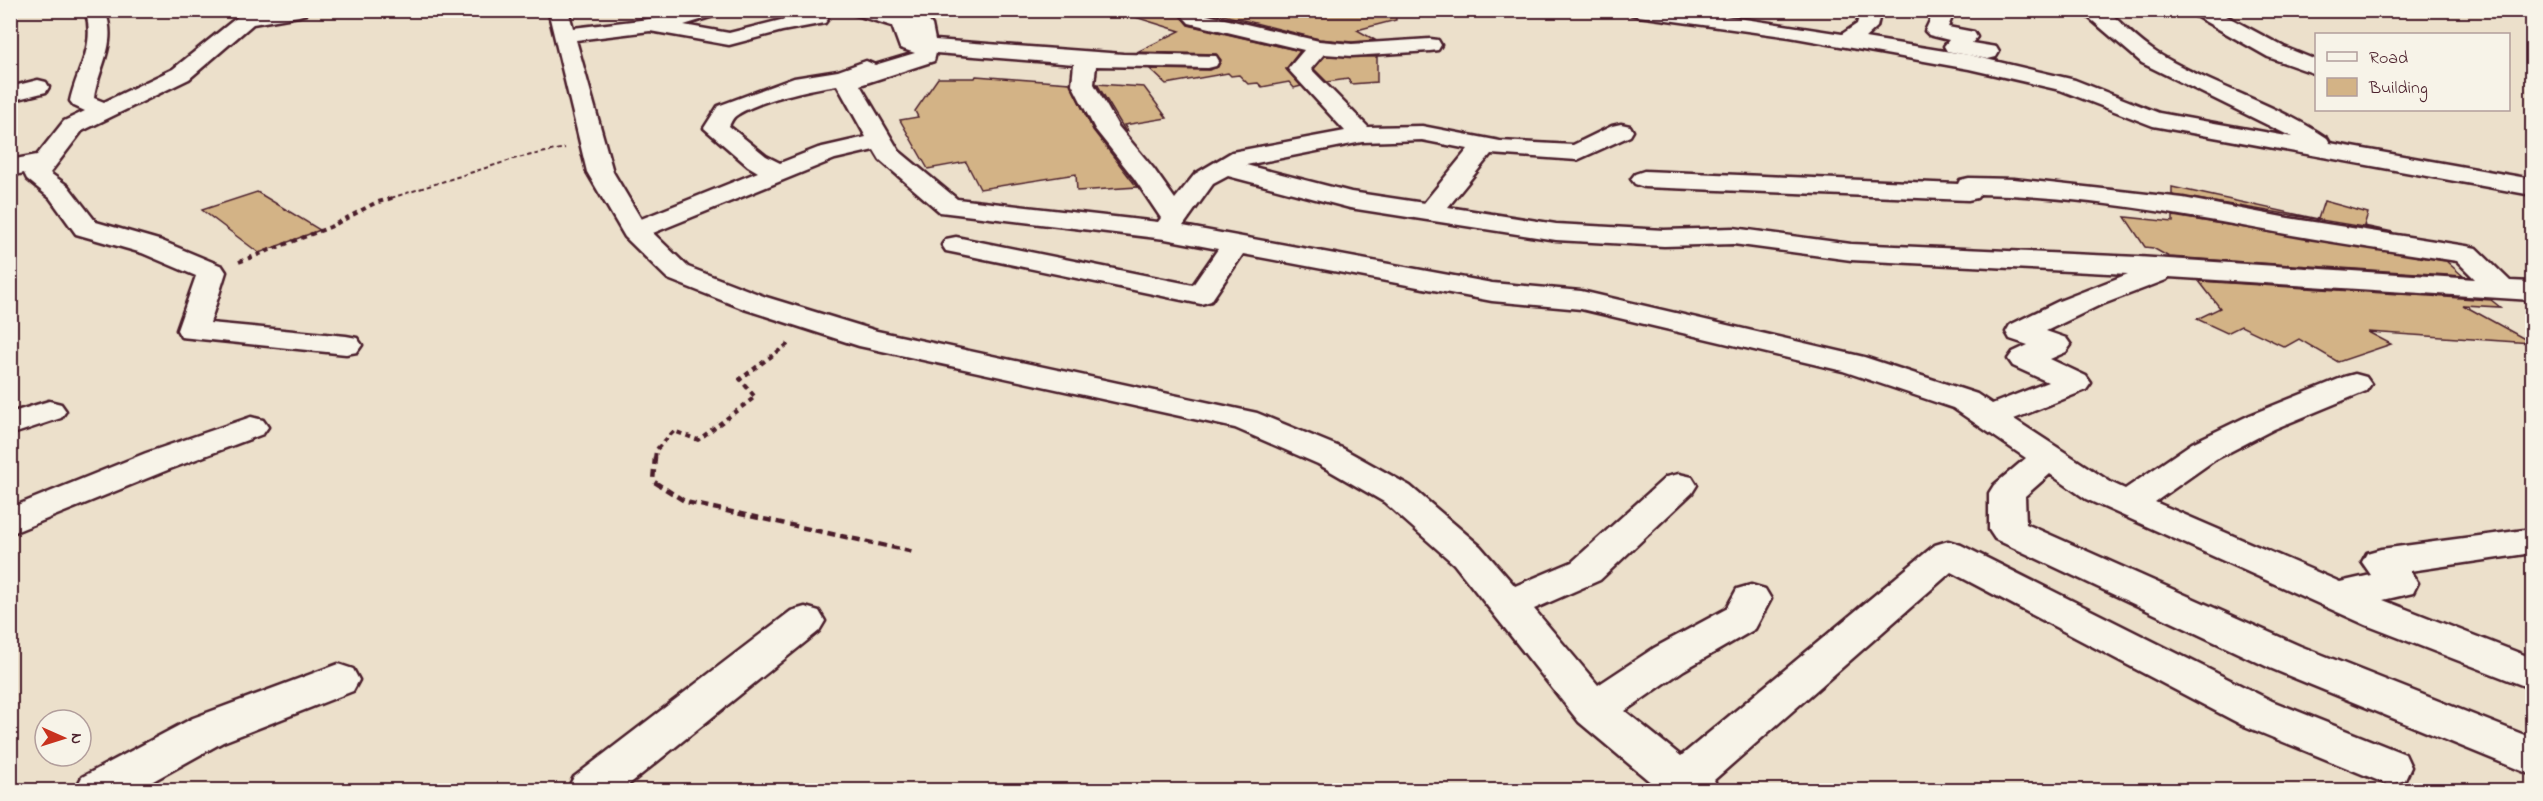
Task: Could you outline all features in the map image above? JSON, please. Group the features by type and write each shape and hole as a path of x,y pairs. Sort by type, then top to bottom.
{"street":[{"path":"95,10 102,24 94,65 84,86 82,100 105,111"},
{"path":"299,10 247,19 182,75 73,126 36,174 59,192 86,228 152,247 212,273 192,330 346,345"},
{"path":"807,10 818,19 729,39 650,25 561,22 600,172 635,231 678,273 755,303 870,339 1245,420 1330,456 1397,494 1467,555 1594,710 1688,786 1947,554 2257,713 2389,767"},
{"path":"860,10 901,22 915,31 1086,58 1214,52 1162,41"},
{"path":"1187,10 1196,19 1318,47 1352,50 1430,45"},
{"path":"1638,10 1764,19 1846,40 1997,68 2067,85 2153,119 2532,187"},
{"path":"1846,40 1867,27 1870,10"},
{"path":"1945,10 1935,31 1966,37 1955,46 1999,54 1997,68"},
{"path":"2090,10 2098,13 2150,58 2300,129 2330,152"},
{"path":"2199,10 2276,52 2315,67"},
{"path":"650,25 725,13 761,30"},
{"path":"779,173 757,161 716,128 726,111 802,84 842,77 878,64 915,31 957,28"},
{"path":"915,31 926,56 847,82 890,155 949,206 1170,224 1234,244 1492,292 1581,300 1853,364 1965,401 2099,491 2127,504 2337,596 2532,674"},
{"path":"1318,47 1299,69 1362,135"},
{"path":"1086,58 1083,84 1107,129 1144,173 1170,224"},
{"path":"10,94 38,87"},
{"path":"1170,224 1204,179 1242,157 1362,135 1422,133 1485,145 1577,153 1621,131"},
{"path":"635,231 827,153 881,141"},
{"path":"1429,214 1485,145"},
{"path":"10,168 43,162"},
{"path":"1225,167 1350,200 1556,232 1664,238 1734,236 1851,252 2532,291"},
{"path":"1644,179 1968,192 1969,186 2014,187 2183,206 2288,226 2466,254 2502,289"},
{"path":"956,245 1201,295 1234,244"},
{"path":"1989,417 2075,384 2024,359 2055,345 2021,332 2042,320 2113,289 2172,269"},
{"path":"2127,504 2214,447 2262,422 2355,384"},
{"path":"10,425 49,411"},
{"path":"10,522 158,461 250,427"},
{"path":"2048,457 2007,493 2008,530 2285,657 2532,757"},
{"path":"1508,605 1586,570 1679,485"},
{"path":"2337,596 2399,583 2381,562 2532,541"},
{"path":"1594,710 1670,660 1741,619 1751,599"},
{"path":"590,790 805,621"},
{"path":"98,790 208,730 338,680"}],"path":[{"path":"212,273 330,227 375,203 517,158 592,142"},
{"path":"819,323 740,379 755,397 727,419 698,440 674,431 656,450 653,481 686,502 914,552"}],"building":[{"path":"1136,10 1175,10 1188,25 1300,51 1286,69 1301,86 1294,88 1289,82 1262,87 1258,83 1248,84 1239,75 1231,76 1228,73 1166,84 1150,69 1209,70 1218,67 1221,60 1216,54 1137,52 1180,31 1135,17"},
{"path":"1203,10 1395,10 1396,20 1357,30 1375,40 1352,42 1319,39"},
{"path":"1325,56 1377,57 1377,82 1351,84 1348,79 1327,82 1314,69"},
{"path":"976,76 1070,83 1093,130 1137,187 1077,191 1076,174 980,189 966,162 928,169 900,120 918,117 915,111 938,78 975,78"},
{"path":"1097,84 1144,87 1167,118 1124,125 1128,131 1126,132"},
{"path":"2172,187 2318,219 2324,201 2368,213 2364,226 2393,232 2172,195"},
{"path":"257,192 320,230 259,253 202,210"},
{"path":"2173,216 2446,261 2463,276 2169,257 2153,248 2145,247 2125,217 2173,222"},
{"path":"2199,281 2491,300 2500,307 2463,305 2532,343 2368,332 2391,344 2338,362 2299,339 2285,347 2241,326 2227,333 2197,319 2220,308"}]}
